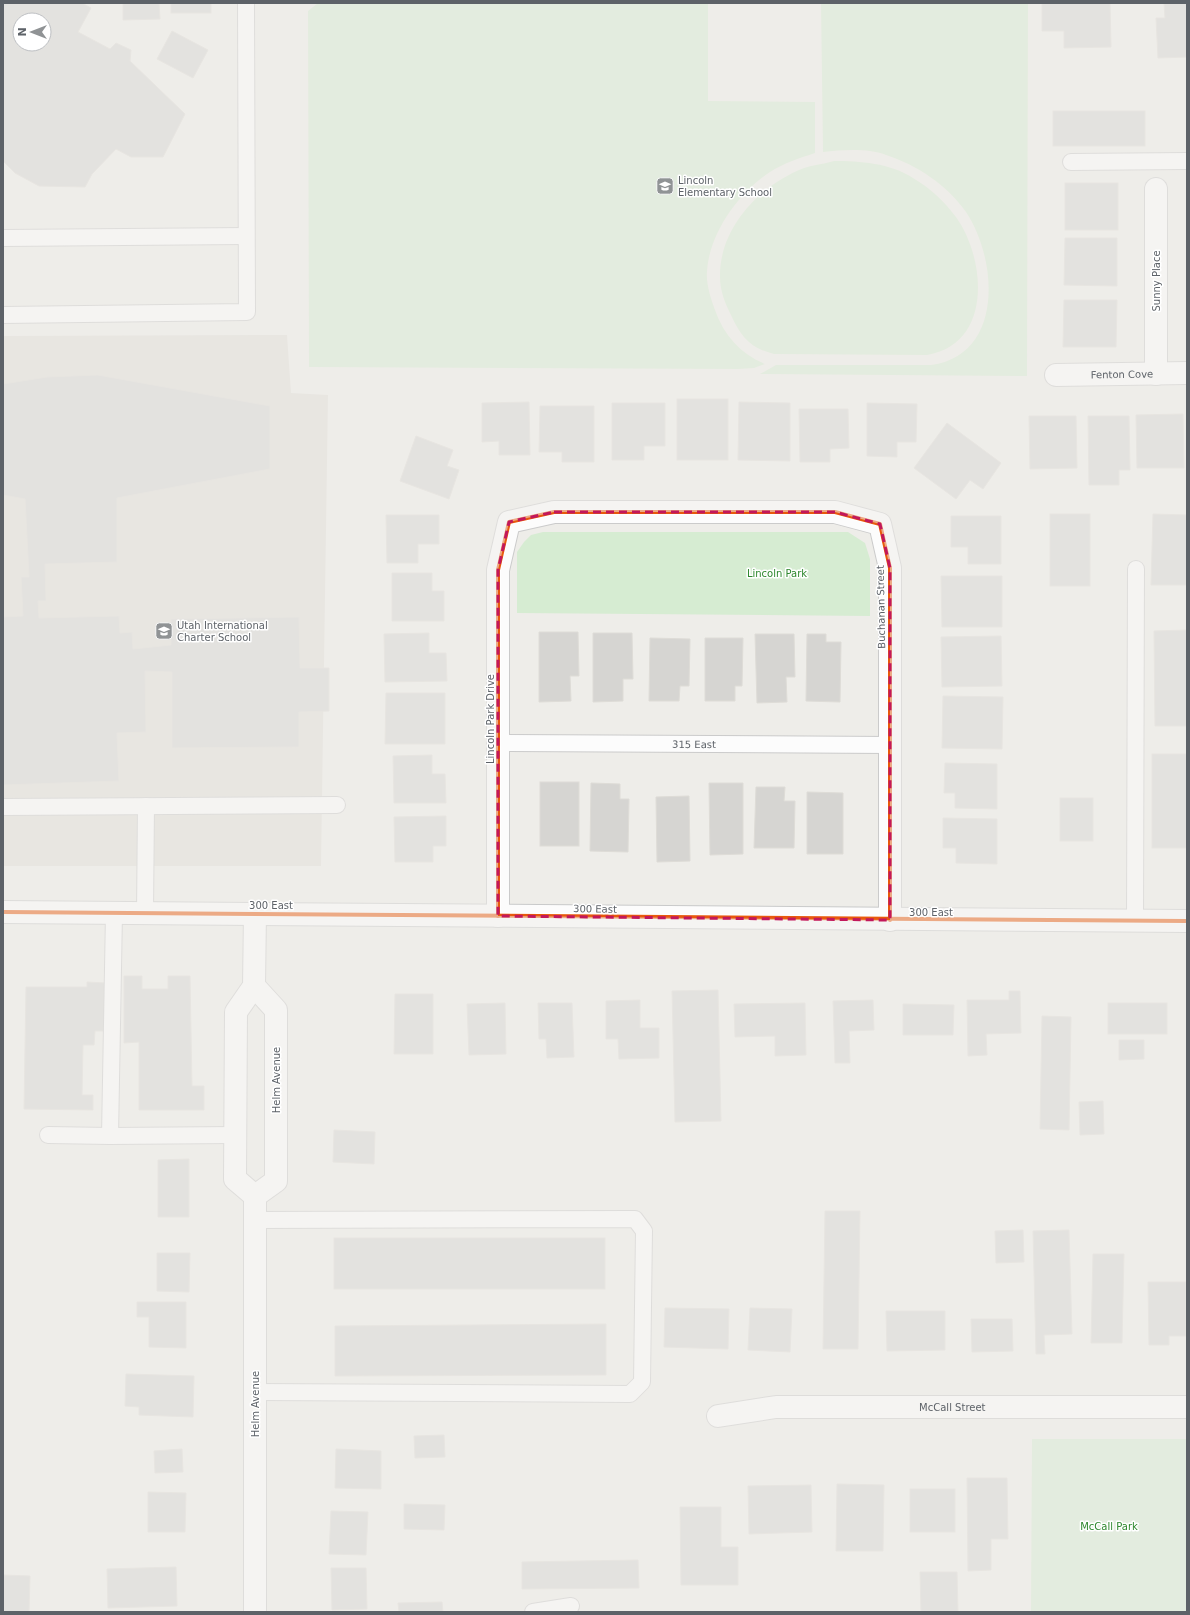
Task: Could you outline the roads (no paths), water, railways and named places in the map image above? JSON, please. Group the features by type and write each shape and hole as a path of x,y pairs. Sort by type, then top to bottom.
{"street":[{"name":"Sunny Place","path":"1156,189 1156,374"},
{"name":"Fenton Cove","path":"1056,375 1187,373"},
{"name":"Buchanan Street","path":"509,522 554,512 835,512 880,524 890,568 890,920"},
{"name":"Lincoln Park Drive","path":"498,916 498,570 509,522"},
{"name":"300 East","path":"3,912 255,913 890,920 1187,921"},
{"path":"255,913 254,986 236,1012 235,1135 235,1179 255,1196"},
{"name":"Helm Avenue","path":"254,986 276,1010 276,1181 255,1196 255,1612"},
{"name":"McCall Street","path":"718,1416 776,1407 1187,1407"}],"lane":[{"path":"3,315 247,312 246,3"},
{"path":"1071,162 1187,161"},
{"path":"3,238 246,236"},
{"path":"1135,920 1136,569"},
{"name":"315 East","path":"498,743 890,745"},
{"path":"3,807 337,805"},
{"path":"145,913 146,806"},
{"path":"110,1136 114,913"},
{"path":"48,1135 235,1135"},
{"path":"255,1220 635,1219 644,1230 642,1382 630,1394 255,1392"},
{"path":"533,1612 534,1610 570,1606"}],"place":[{"name":"Lincoln Elementary School","path":"665,186"},
{"name":"Utah International Charter School","path":"164,631"}],"park label":[{"name":"Lincoln Park","path":"777,573"},
{"name":"McCall Park","path":"1109,1526"}]}
